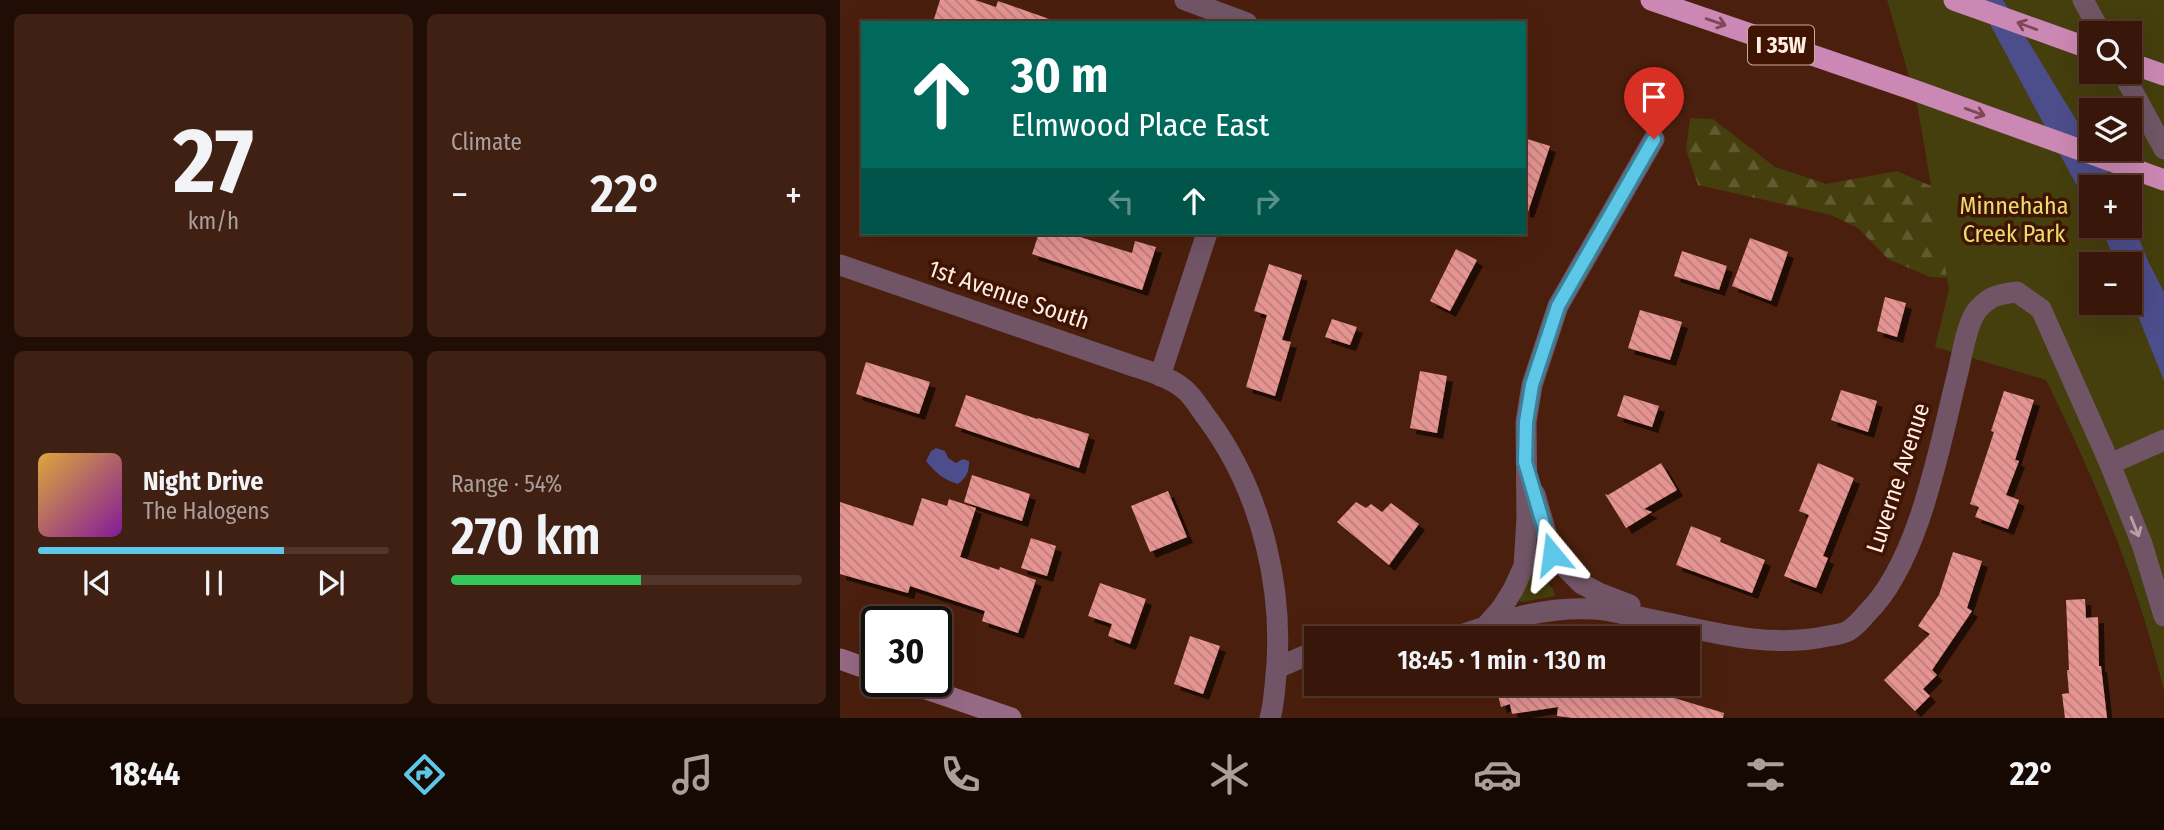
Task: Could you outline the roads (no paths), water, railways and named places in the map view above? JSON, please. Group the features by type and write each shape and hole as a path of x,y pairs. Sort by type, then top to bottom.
{"highway":[{"name":"I 35W","path":"1651,0 1911,89 2164,180"},
{"path":"1954,0 2079,45"},
{"path":"2142,67 2164,75"}],"main road":[{"path":"840,659 861,666"},
{"path":"950,697 1011,718"}],"street":[{"path":"1185,0 1242,21"},
{"path":"2084,0 2095,21"},
{"path":"2129,84 2164,149"},
{"path":"1486,626 1501,609 1524,566 1527,519 1526,422 1532,385 1558,306 1654,139"},
{"path":"1160,376 1206,235"},
{"name":"1st Avenue South","path":"840,265 1160,376 1185,389 1223,439 1251,498 1269,558 1279,622 1277,668 1270,718"},
{"name":"Luverne Avenue","path":"1486,626 1526,614 1562,609 1595,609 1675,623 1719,635 1808,641 1847,632 1870,610 1889,583 1912,537 1929,485 1967,335 1977,309 1994,295 2017,292 2041,309 2110,464"},
{"path":"2164,440 2110,464 2142,544 2164,616"},
{"name":"Luverne Avenue","path":"1525,462 1552,554 1582,583 1675,623"},
{"path":"1277,668 1304,656"}],"park label":[{"name":"Minnehaha Creek Park","path":"2014,220"}]}
